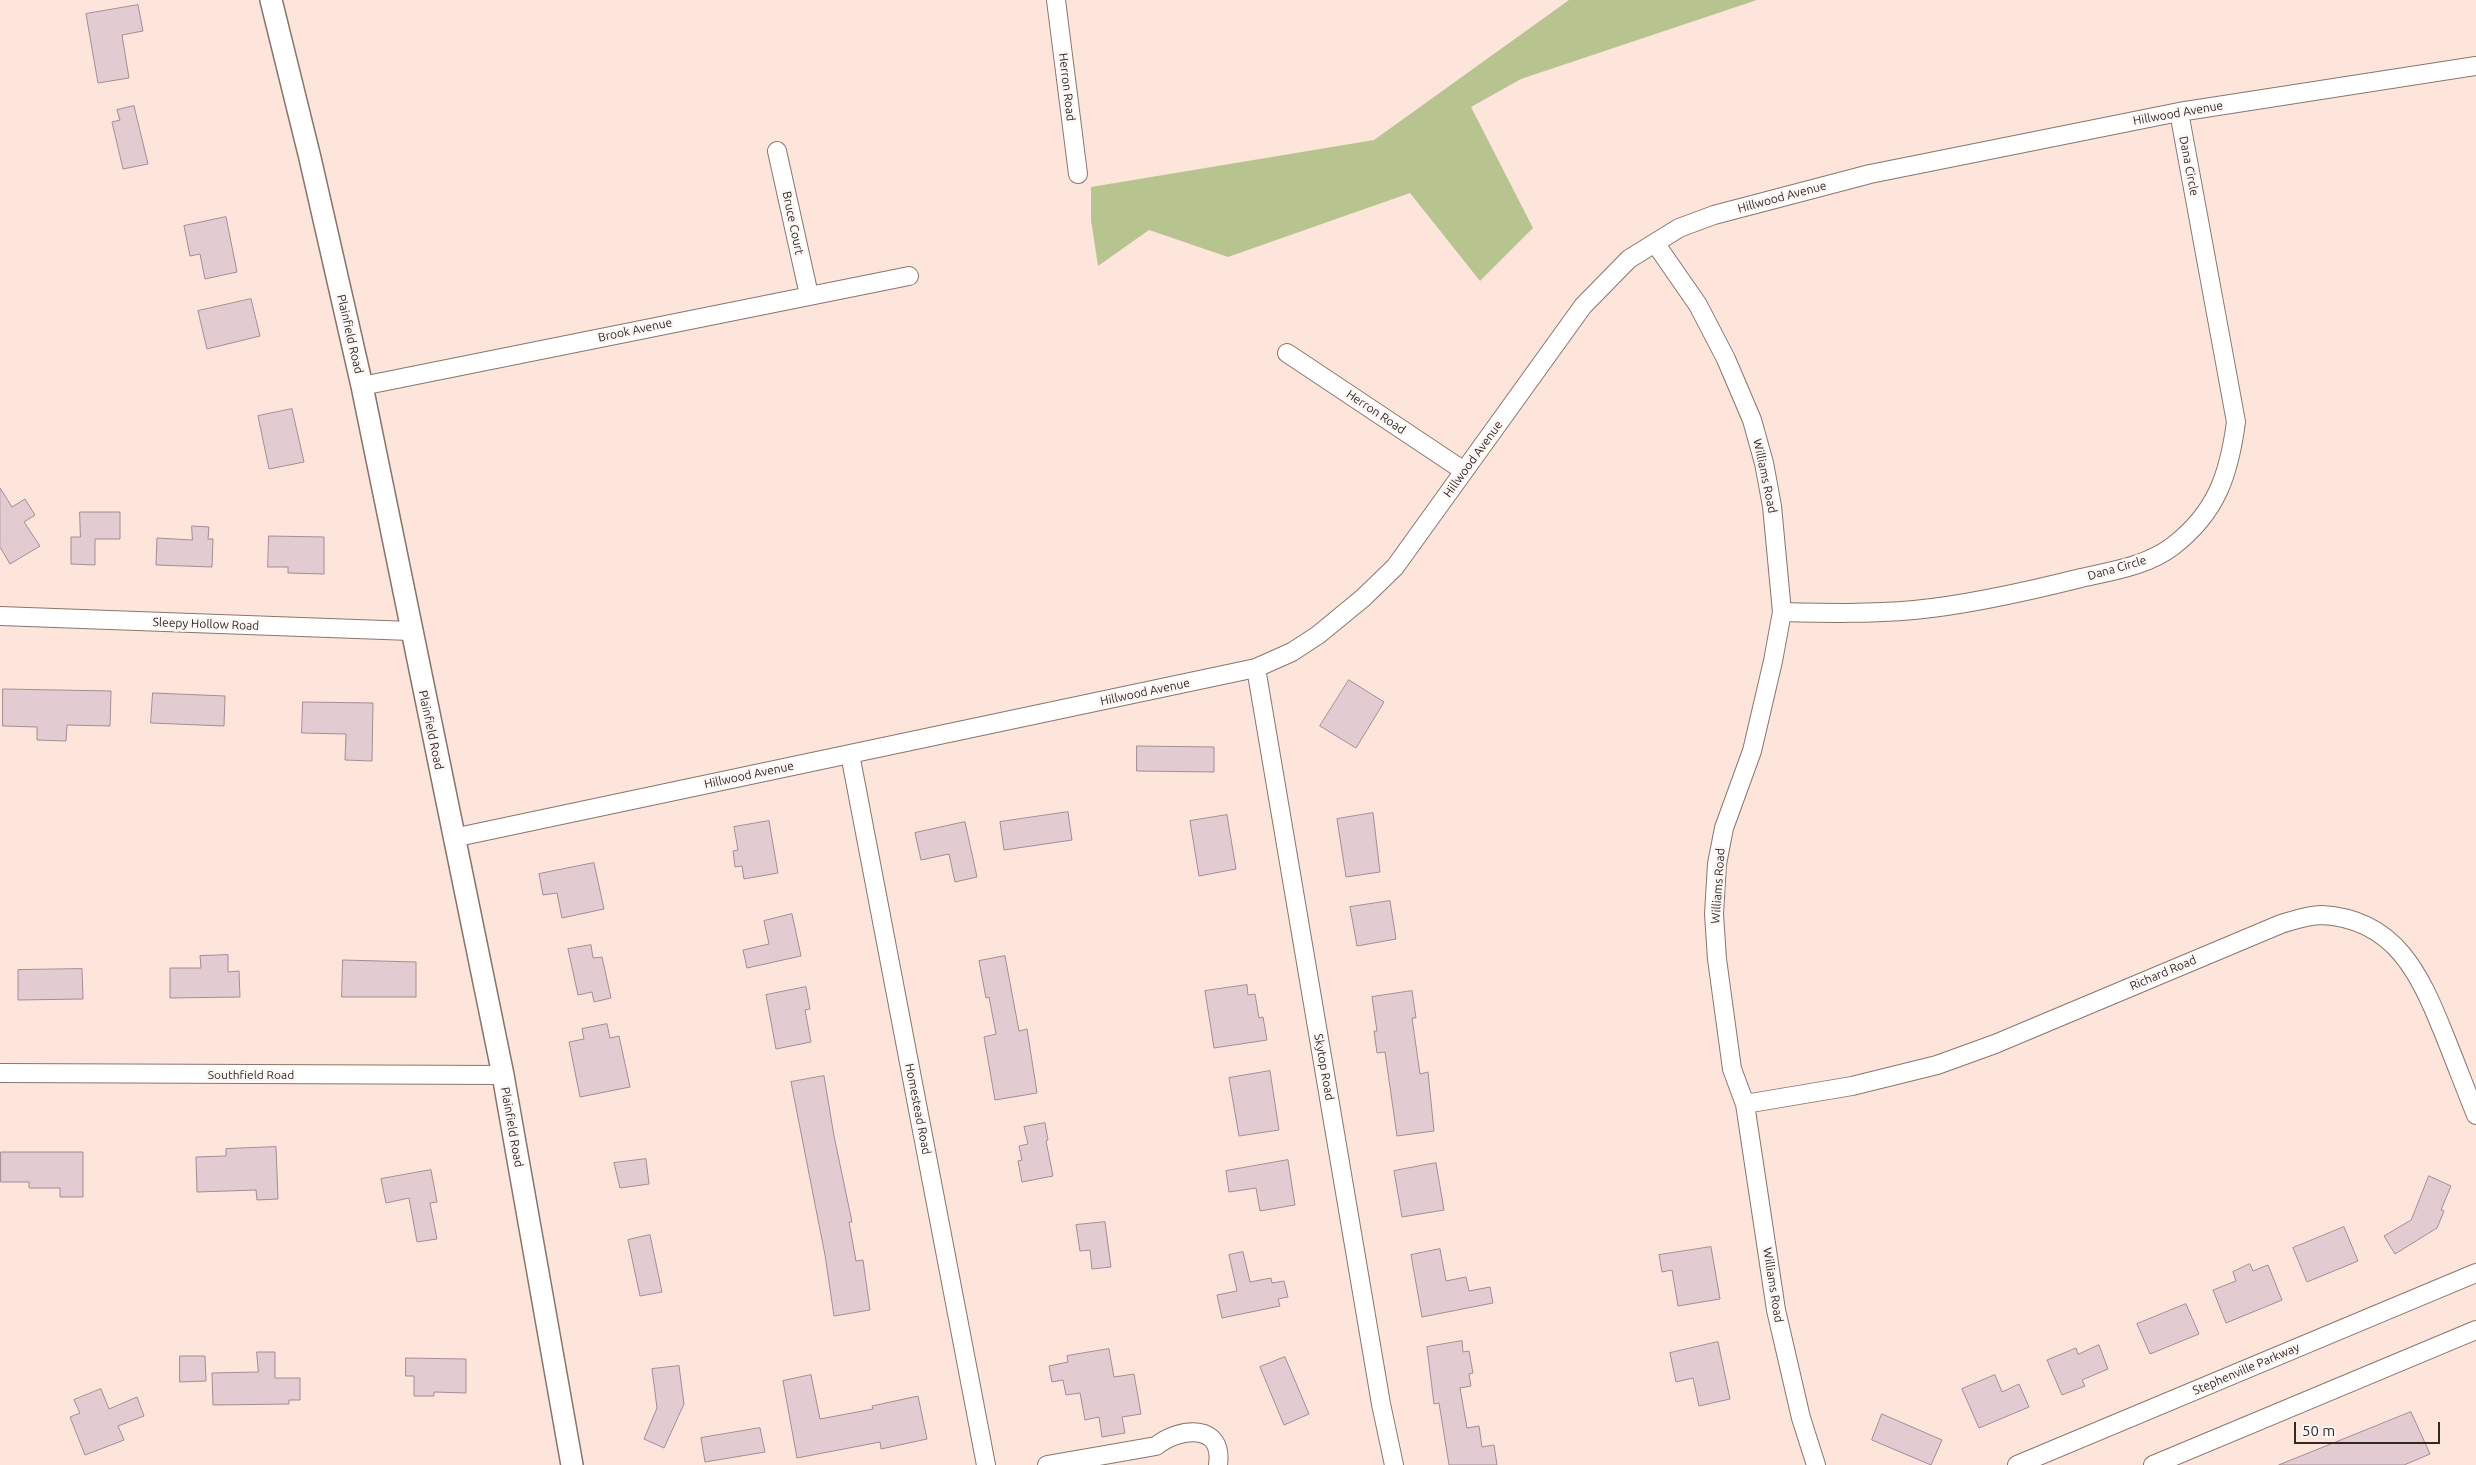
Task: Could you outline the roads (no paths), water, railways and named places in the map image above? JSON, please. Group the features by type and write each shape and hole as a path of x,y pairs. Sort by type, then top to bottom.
{"street":[{"name":"Plainfield Road","path":"271,0 310,158 362,386 503,1075 572,1465"},
{"name":"Herron Road","path":"1056,0 1078,174"},
{"name":"Hillwood Avenue","path":"453,838 1256,668 1292,652 1318,635 1364,598 1395,566 1584,306 1629,260 1679,228 1714,216 1870,174 2179,112 2476,66"},
{"name":"Dana Circle","path":"1782,612 1848,614 1916,610 1995,596 2132,566 2172,547 2193,528 2222,485 2231,459 2236,422 2179,112"},
{"name":"Bruce Court","path":"777,151 809,295"},
{"name":"Williams Road","path":"1655,242 1698,305 1726,359 1752,420 1764,463 1772,506 1782,612 1773,661 1752,751 1724,828 1717,864 1714,914 1717,959 1732,1069 1745,1104 1776,1310 1801,1418 1816,1465"},
{"name":"Brook Avenue","path":"362,386 908,276"},
{"name":"Herron Road","path":"1287,353 1464,471"},
{"name":"Sleepy Hollow Road","path":"0,616 411,631"},
{"name":"Skytop Road","path":"1256,668 1381,1404 1394,1465"},
{"name":"Homestead Road","path":"850,754 986,1465"},
{"name":"Richard Road","path":"1745,1104 1852,1086 1937,1065 1995,1044 2281,924 2321,915 2366,926 2384,936 2408,960 2428,993 2476,1115"},
{"name":"Southfield Road","path":"0,1073 503,1075"},
{"name":"Stephenville Parkway","path":"2017,1465 2476,1273"},
{"path":"2153,1465 2476,1330"},
{"path":"1047,1465 1156,1446 1166,1438 1184,1432 1200,1433 1210,1438 1219,1456 1218,1465"}]}
